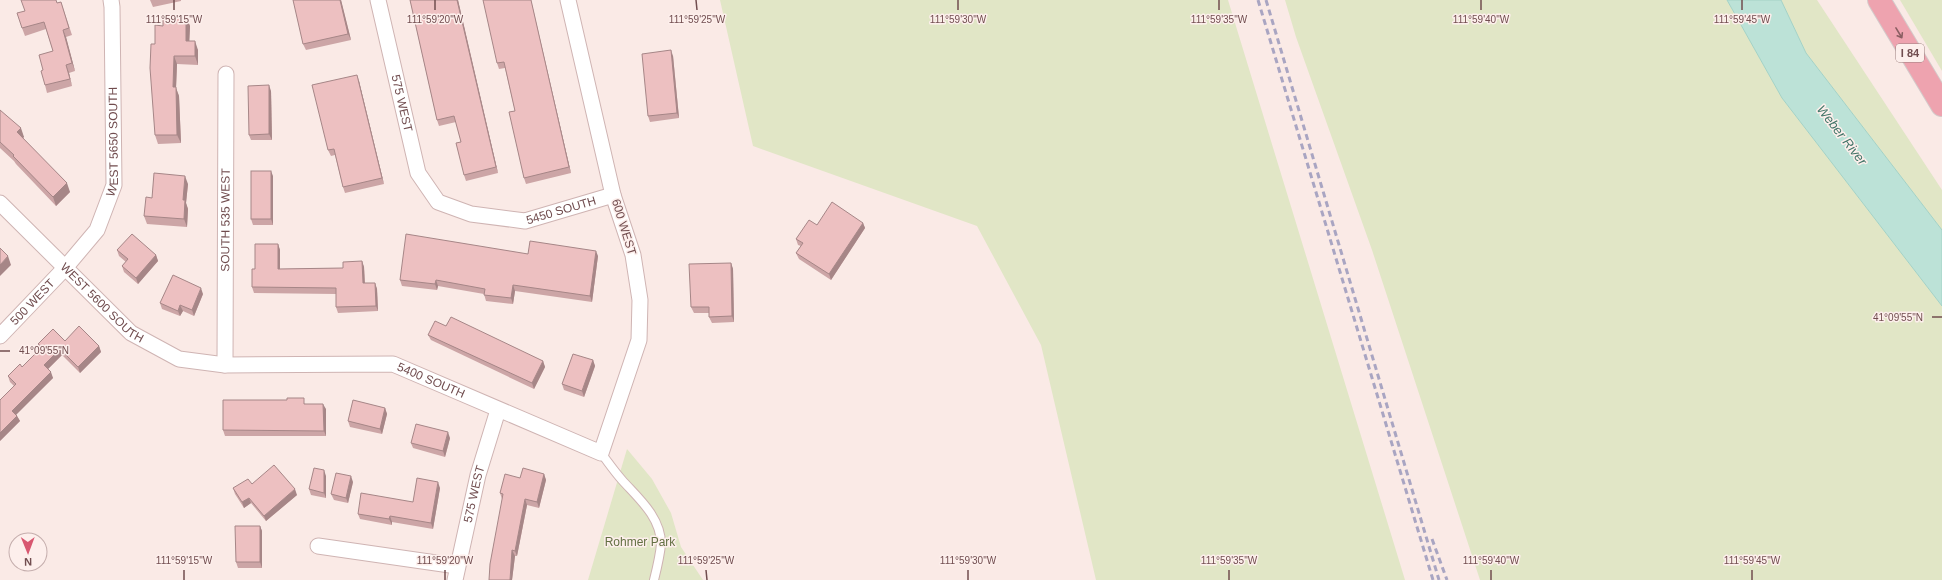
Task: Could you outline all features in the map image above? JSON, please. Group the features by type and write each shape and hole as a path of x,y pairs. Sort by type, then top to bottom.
{"highway":[{"name":"I 84","path":"1879,0 1942,105"}],"street":[{"name":"WEST 5650 SOUTH","path":"66,268 97,230 114,185 111,0"},
{"name":"575 WEST","path":"378,0 418,173 438,202"},
{"name":"600 WEST","path":"568,0 613,194 633,255 640,300 639,340 601,453"},
{"name":"SOUTH 535 WEST","path":"225,365 226,74"},
{"name":"5450 SOUTH","path":"438,202 471,214 525,221 613,194"},
{"name":"WEST 5600 SOUTH","path":"0,203 131,333 179,359 225,365"},
{"name":"500 WEST","path":"0,336 66,268"},
{"name":"5400 SOUTH","path":"225,365 394,364 601,453"},
{"name":"575 WEST","path":"456,573 478,475 498,410"},
{"path":"318,546 456,573"}],"lane":[{"path":"601,453 621,479 641,499 655,520 661,542 659,561 654,580"}],"green space":[{"path":"720,0 1228,0 1405,580 1096,580 1041,345 977,226 753,146"},
{"path":"1285,0 1727,0 1782,98 1942,306 1942,580 1480,580 1372,250 1296,37"},
{"path":"1781,0 1817,0 1942,190 1942,230 1806,53"},
{"path":"1900,0 1942,0 1942,71"},
{"name":"Rohmer Park","path":"627,449 652,479 671,513 681,547 703,580 588,580"}],"water":[{"name":"Weber River","path":"1727,0 1781,0 1806,53 1942,230 1942,306 1782,98"}],"building":[{"path":"21,0 56,0 57,3 61,2 69,28 63,30 72,63 66,65 70,79 45,85 39,55 53,51 44,22 22,28 17,13 25,11"},
{"path":"293,0 340,0 348,34 303,44"},
{"path":"410,0 457,0 496,167 464,175 456,143 461,142 454,116 437,120"},
{"path":"483,0 531,0 569,167 524,178 509,112 515,111 504,62 497,63"},
{"path":"163,17 186,17 186,41 195,41 195,56 174,56 173,87 176,87 177,135 155,135 150,68 151,44 155,44 155,25 163,26"},
{"path":"671,50 677,113 648,116 642,54"},
{"path":"357,75 382,178 343,187 334,149 328,150 312,85"},
{"path":"269,85 269,134 249,135 248,86"},
{"path":"0,110 21,128 17,132 67,183 53,197 0,142"},
{"path":"251,171 271,171 271,219 251,219"},
{"path":"154,173 185,176 183,200 185,200 184,219 144,216 146,197 152,198"},
{"path":"832,202 863,223 829,274 796,253 803,243 796,239 809,220 817,225"},
{"path":"132,234 156,255 136,278 122,266 128,259 117,250"},
{"path":"406,234 528,254 530,241 596,251 590,296 513,285 511,298 484,295 485,289 436,280 435,284 400,280"},
{"path":"255,244 278,244 278,269 343,268 343,262 362,261 363,283 375,283 376,306 336,307 336,288 252,287 252,269 255,269"},
{"path":"0,248 8,256 0,265"},
{"path":"731,263 732,316 709,317 709,307 691,307 689,264"},
{"path":"173,275 201,288 192,310 180,305 178,311 160,303"},
{"path":"451,317 543,361 532,383 428,335 435,321 446,326"},
{"path":"79,326 99,346 78,367 60,349 44,365 51,372 12,411 17,416 0,433 0,400 16,384 8,376 20,364 22,367 42,347 38,344 53,329 65,341"},
{"path":"573,354 593,360 582,391 562,384"},
{"path":"287,398 304,398 304,404 323,404 324,431 223,430 223,400 287,400"},
{"path":"353,400 385,408 380,429 348,421"},
{"path":"416,424 448,432 443,451 411,443"},
{"path":"274,465 295,489 264,516 249,498 242,502 233,488 248,479 252,484"},
{"path":"314,468 324,470 324,493 309,489"},
{"path":"523,468 544,474 537,502 525,499 515,551 512,550 510,580 489,580 490,564 503,494 500,493 505,474 520,478"},
{"path":"336,473 351,476 346,498 331,494"},
{"path":"417,478 438,482 431,523 390,516 389,519 358,514 361,493 413,502"},
{"path":"235,526 260,526 260,562 236,562"}],"railway":[{"path":"1258,0 1433,580"},
{"path":"1266,0 1439,580"},
{"path":"1432,539 1447,580"}]}
